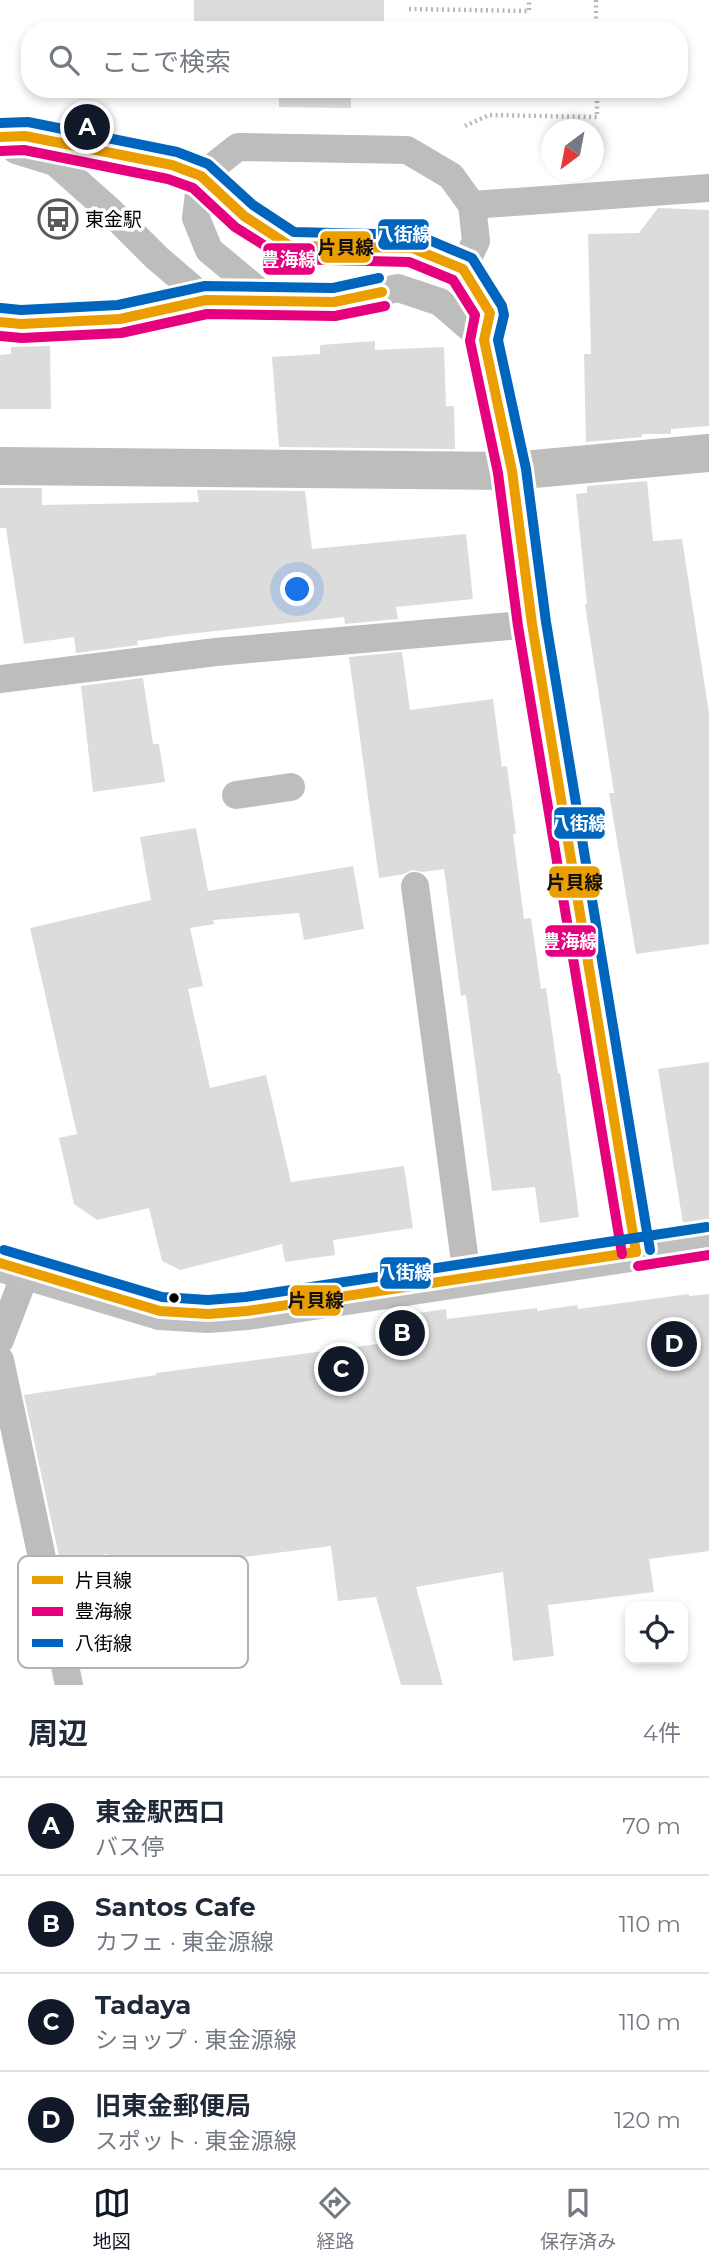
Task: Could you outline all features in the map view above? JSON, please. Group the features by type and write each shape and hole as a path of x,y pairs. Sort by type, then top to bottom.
{"main road":[{"path":"484,340 512,471 532,624 636,1252"},
{"path":"13,1268 160,1311 208,1314 247,1311 709,1241"}],"street":[{"path":"0,466 512,471 709,453"}],"lane":[{"path":"0,137 25,136 172,164 201,176 244,216 290,246 412,248 463,269 490,313 484,340 440,302 398,288 334,302 205,300 120,319 0,323"},
{"path":"0,145 55,162 205,300"},
{"path":"269,300 209,250 195,218 201,176 238,147 407,150 451,176 472,205 476,242 463,269"},
{"path":"472,205 709,188"},
{"path":"0,679 216,652 532,624"},
{"path":"236,795 291,787"},
{"path":"415,886 467,1277"},
{"path":"0,1340 13,1268"},
{"path":"0,1360 42,1556"}],"path":[{"path":"409,9 529,11 529,0"},
{"path":"596,0 596,21"},
{"path":"465,126 489,115 597,117 597,98"}],"building":[{"path":"194,0 384,0 384,21 194,21"},
{"path":"279,98 351,98 351,108 279,107"},
{"path":"658,208 709,210 709,426 671,429 671,434 642,434 642,437 586,442 584,354 591,354 588,234 639,233"},
{"path":"375,341 375,350 444,347 446,406 454,406 455,449 279,447 272,357 320,354 320,345"},
{"path":"50,346 51,409 0,409 0,355 11,354 11,347"},
{"path":"647,481 653,541 682,539 709,713 709,944 636,954 609,793 614,793 585,605 576,494 587,493 587,486"},
{"path":"0,488 42,488 42,505 199,502 197,490 305,491 312,549 466,534 473,599 396,607 398,619 345,624 344,617 179,635 137,641 138,645 76,653 74,637 24,644 6,528 0,528"},
{"path":"402,652 410,710 493,699 502,767 507,766 524,919 531,918 541,989 546,988 579,1217 540,1223 535,1187 492,1191 466,995 461,996 444,869 423,872 412,870 379,878 349,657"},
{"path":"143,678 153,744 159,744 165,782 93,792 81,686"},
{"path":"196,828 208,891 353,866 364,929 304,940 299,913 213,920 214,924 190,928 203,986 188,989 210,1088 266,1075 291,1182 404,1166 413,1228 333,1240 335,1255 285,1262 282,1244 180,1270 162,1261 149,1208 97,1220 74,1204 59,1138 77,1134 30,928 151,900 140,837"},
{"path":"709,1062 709,1220 683,1223 658,1069"},
{"path":"689,1294 709,1294 709,1551 649,1559 654,1592 548,1605 554,1656 513,1661 503,1572 416,1587 443,1685 401,1685 376,1597 338,1601 331,1546 248,1557 108,1554 59,1556 24,1395 156,1373 386,1343 383,1318 446,1309 447,1319 537,1308 537,1311 577,1305 578,1309"}],"transit line":[{"name":"八街線","path":"0,123 28,122 177,152 208,164 253,205 294,232 417,235 472,258 502,306 504,315 498,340 526,469 546,622 650,1250"},
{"name":"片貝線","path":"0,137 25,136 172,165 201,176 244,216 290,246 412,248 463,269 490,313 484,340 512,471 532,624 636,1252"},
{"name":"豊海線","path":"1,151 24,150 168,179 193,188 235,227 286,259 409,262 453,280 475,315 470,341 498,473 518,626 622,1254"},
{"name":"八街線","path":"1,308 21,310 118,305 205,286 333,288 379,278"},
{"name":"片貝線","path":"0,322 21,324 120,319 206,300 334,302 382,292"},
{"name":"豊海線","path":"0,336 22,338 121,333 207,314 335,316 385,306"},
{"name":"八街線","path":"4,1250 162,1297 208,1300 245,1297 707,1227"},
{"name":"片貝線","path":"0,1263 160,1311 208,1314 247,1311 636,1252"},
{"name":"豊海線","path":"638,1266 709,1255"}],"place":[{"name":"東金駅西口","path":"87,127"},
{"name":"東金駅","path":"58,219"},
{"name":"Santos Cafe","path":"402,1333"},
{"name":"旧東金郵便局","path":"674,1344"},
{"name":"Tadaya","path":"341,1369"}]}
